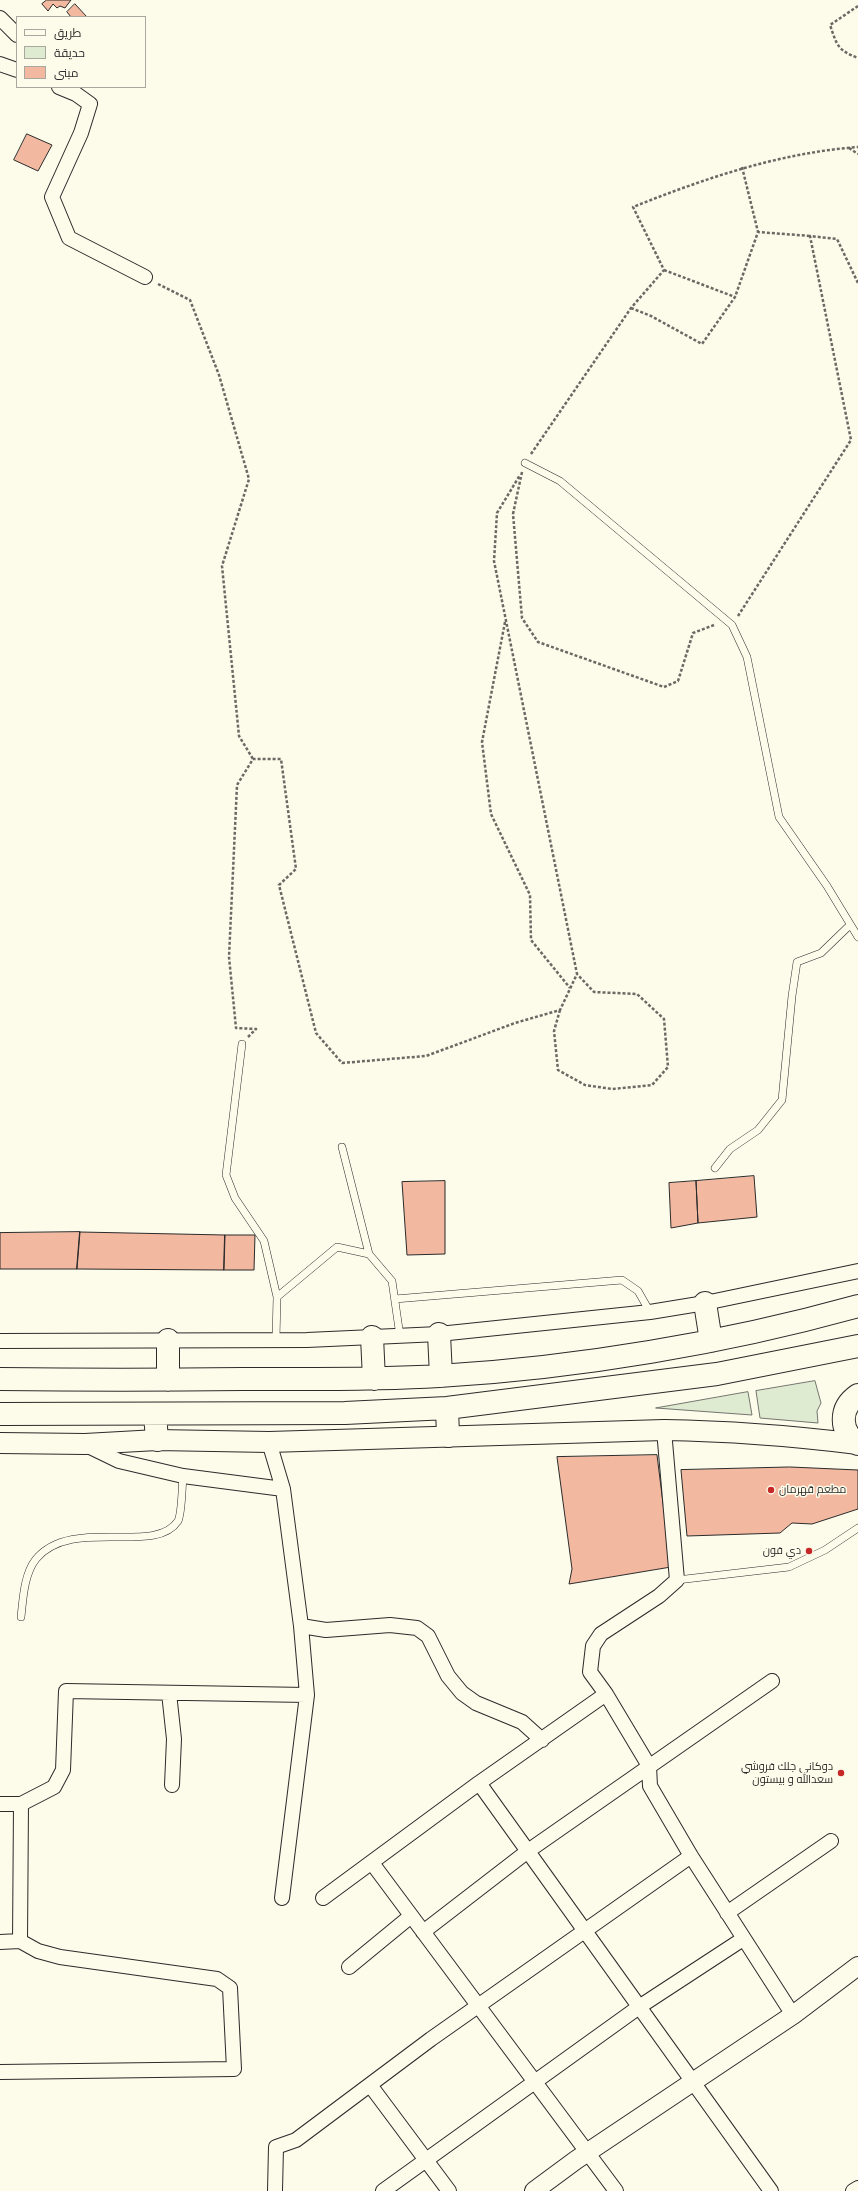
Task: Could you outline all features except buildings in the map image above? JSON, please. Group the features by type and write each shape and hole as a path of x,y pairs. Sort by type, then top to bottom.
{"main road":[{"path":"705,1303 711,1341"},
{"path":"0,1379 374,1379 441,1376 591,1360 711,1341 812,1319 858,1306"},
{"path":"439,1334 441,1376"},
{"path":"372,1337 374,1379"},
{"path":"168,1340 168,1380"},
{"path":"0,1414 346,1413 447,1408 717,1374 858,1346"},
{"path":"858,1395 847,1406 844,1420 847,1434 858,1444"},
{"path":"447,1408 448,1436"},
{"path":"156,1414 157,1440"},
{"path":"0,1443 85,1444 157,1440 269,1442 664,1430 729,1431 793,1436 858,1444"}],"street":[{"path":"0,18 16,34"},
{"path":"0,64 16,70"},
{"path":"73,90 90,104 81,133 52,197 69,238 145,277"},
{"path":"0,1341 276,1339 439,1334 650,1312 705,1303 858,1271"},
{"path":"664,1430 676,1580 659,1596 601,1634 593,1646 590,1672 606,1694 650,1766 650,1786 691,1856 726,1913 793,2015"},
{"path":"269,1442 283,1489 301,1626 307,1695 282,1898"},
{"path":"85,1444 119,1461 183,1476 283,1489"},
{"path":"301,1626 326,1630 390,1625 418,1628 428,1636 448,1676 462,1692 476,1703 522,1722 542,1740"},
{"path":"423,1932 528,1851 772,1681"},
{"path":"0,1804 21,1804 54,1787 63,1770 66,1691 307,1695"},
{"path":"169,1693 174,1739 172,1785"},
{"path":"323,1898 479,1783 606,1694"},
{"path":"479,1783 771,2191"},
{"path":"20,1941 21,1804"},
{"path":"726,1913 831,1841"},
{"path":"275,2191 276,2147 296,2140 478,2006 691,1856"},
{"path":"372,1863 616,2191"},
{"path":"350,1967 412,1916"},
{"path":"383,2191 639,2007 743,1939"},
{"path":"0,1942 20,1941 38,1950 60,1957 218,1979 230,1988 234,2069 0,2072"},
{"path":"534,2191 588,2152 793,2015 858,1966"},
{"path":"370,2085 449,2191"},
{"path":"853,2191 858,2188"}],"lane":[{"path":"525,463 560,481 732,625 747,657 779,818 826,886 858,937"},
{"path":"715,1168 730,1149 758,1130 782,1100 792,996 797,962 820,953 850,925"},
{"path":"242,1044 226,1175 235,1198 264,1241 277,1297 276,1339"},
{"path":"342,1147 369,1254 392,1281 400,1336"},
{"path":"277,1297 337,1247 369,1254"},
{"path":"395,1299 622,1280 638,1291 650,1312"},
{"path":"21,1617 26,1580 36,1559 50,1547 73,1539 100,1536 156,1536 171,1530 179,1519 183,1476"},
{"path":"676,1580 789,1567 825,1550 858,1528"}],"path":[{"path":"858,6 830,25 835,40 843,52 858,58"},
{"path":"735,297 664,270 633,206 742,167 823,150 858,147"},
{"path":"849,148 858,154"},
{"path":"631,308 651,316 702,344 735,297 758,232 742,167"},
{"path":"758,232 837,239 858,283"},
{"path":"664,270 631,308 525,463 513,514 522,618 538,642 664,687 678,681 693,633 712,625 732,625 851,440 810,236"},
{"path":"145,277 190,300 219,375 249,479 222,566 239,736 253,759"},
{"path":"522,472 497,513 494,561 577,974 594,992 637,994 664,1019 668,1067 652,1085 612,1089 585,1085 558,1070 554,1031 560,1010 577,974"},
{"path":"506,620 482,742 491,814 530,895 531,940 570,988"},
{"path":"253,759 281,759 296,869 279,885 316,1033 342,1063 426,1056 515,1023 560,1010"},
{"path":"242,1044 256,1029 236,1028 229,957 237,785 253,759"}],"green space":[{"path":"815,1381 821,1403 817,1411 818,1423 760,1418 756,1391"},
{"path":"748,1392 752,1415 656,1408"}],"place":[{"name":"مطعم قهرمان","path":"771,1490"},
{"name":"دي فون","path":"809,1551"},
{"name":"دوكانى جلك فروشي سعدالله و بيستون","path":"841,1773"}]}
